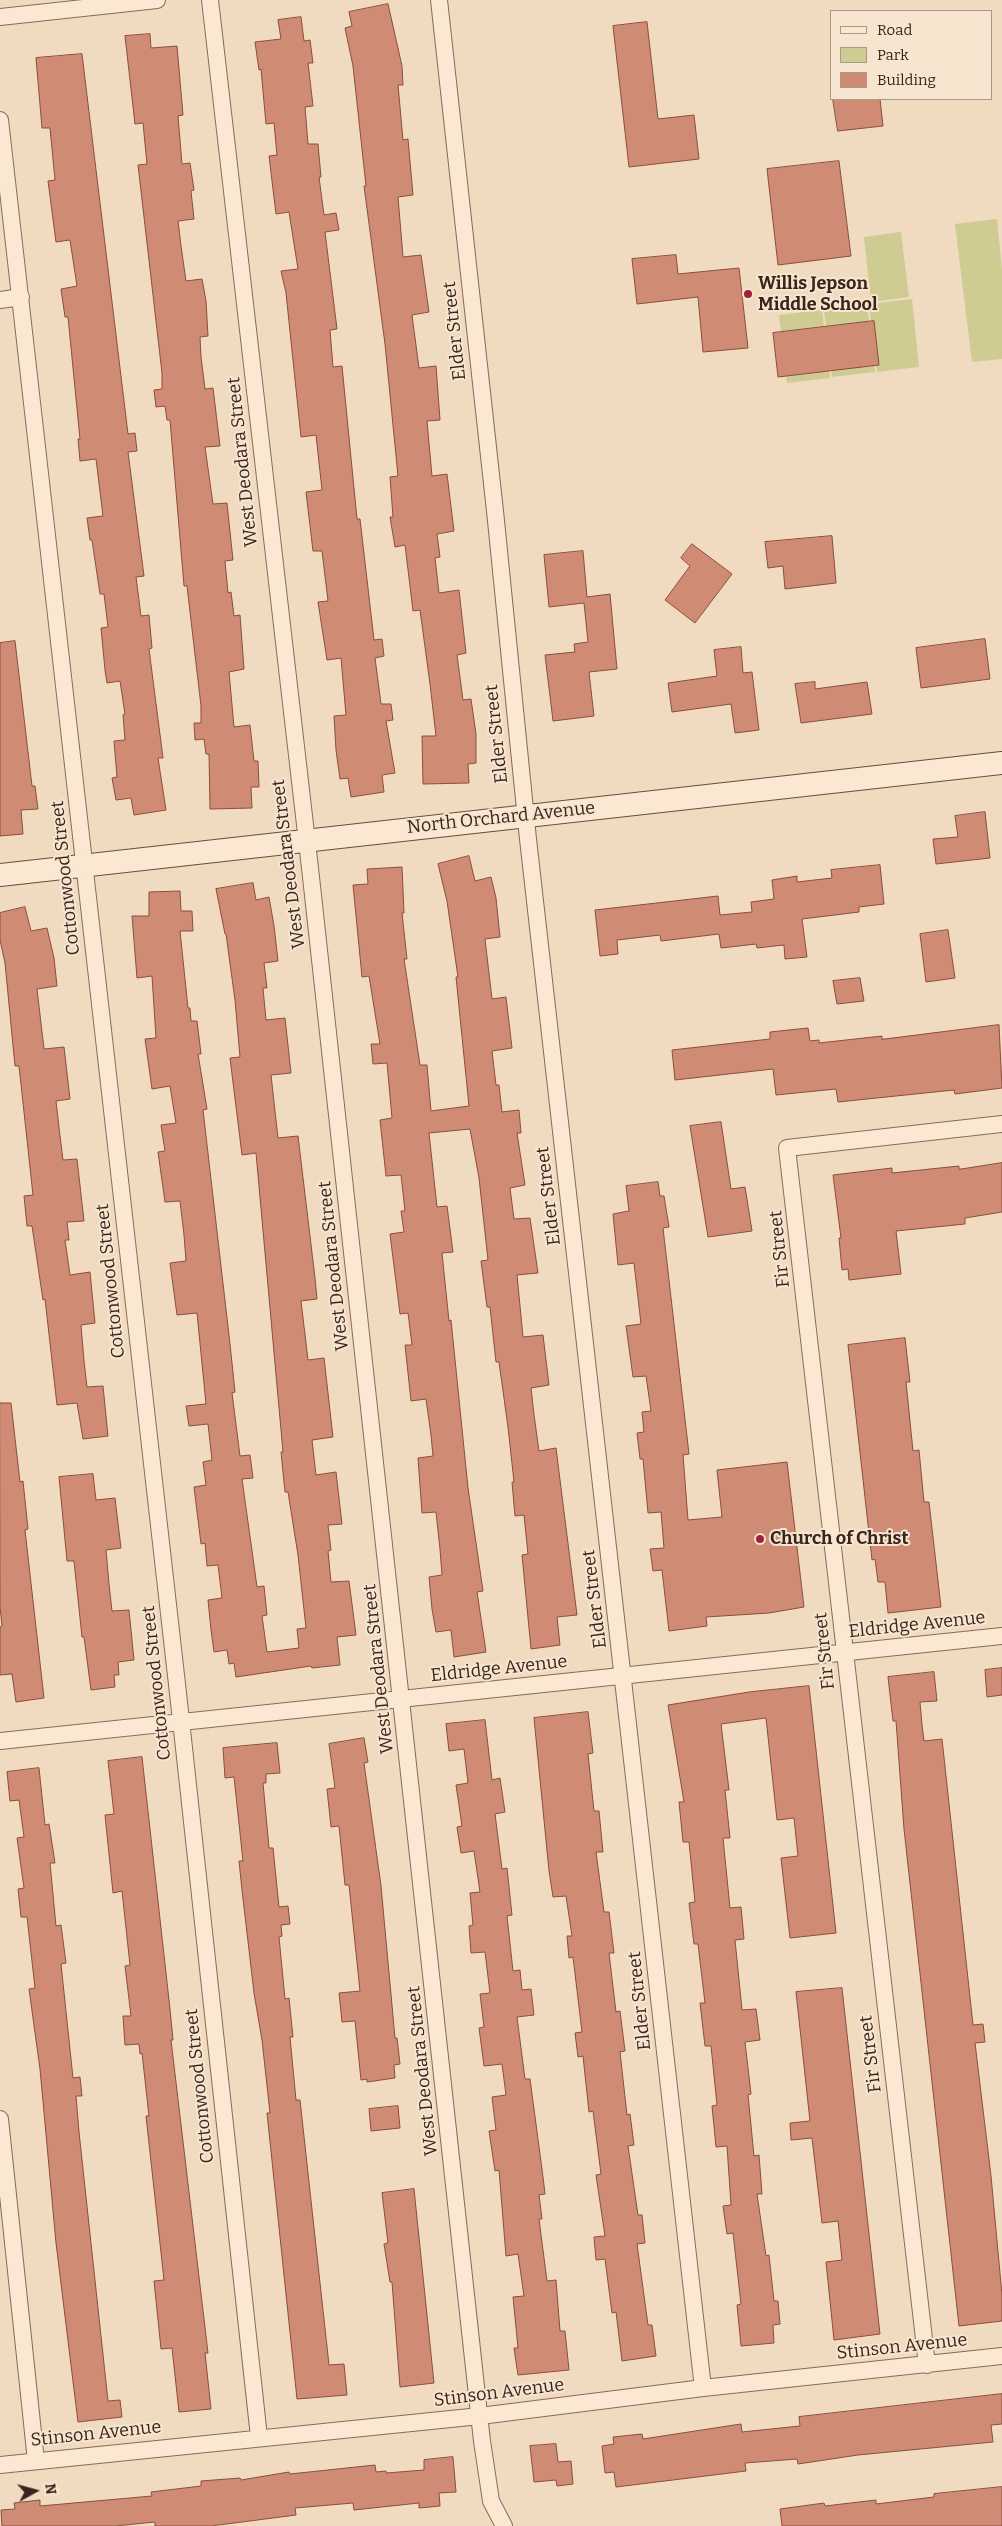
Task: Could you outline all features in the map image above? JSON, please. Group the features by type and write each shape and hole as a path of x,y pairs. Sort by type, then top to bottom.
{"street":[{"path":"0,17 157,0"},
{"name":"West Deodara Street","path":"210,0 402,1699 480,2416 491,2501 504,2526"},
{"name":"Elder Street","path":"439,0 494,501 525,816 703,2388"},
{"name":"Cottonwood Street","path":"0,120 181,1722 259,2437"},
{"path":"0,300 21,297"},
{"name":"North Orchard Avenue","path":"0,875 1002,763"},
{"name":"Fir Street","path":"927,2365 787,1148 1002,1124"},
{"name":"Eldridge Avenue","path":"0,1741 1002,1636"},
{"path":"0,2119 36,2461"},
{"name":"Stinson Avenue","path":"0,2465 259,2437 480,2416 703,2388 1002,2356"}],"green space":[{"path":"997,219 1002,269 1002,359 972,362 955,224"},
{"path":"901,232 909,297 871,302 864,237"},
{"path":"912,299 919,367 877,372 869,304"},
{"path":"867,305 875,372 832,377 824,309"},
{"path":"822,310 830,378 787,383 779,315"}],"building":[{"path":"388,4 402,66 403,85 398,85 403,140 408,139 413,195 398,197 403,257 421,255 429,312 412,315 419,368 436,366 440,420 427,421 432,476 447,474 454,531 437,534 440,557 435,558 439,593 459,590 466,653 457,655 463,700 471,699 476,734 476,763 468,764 469,783 423,784 422,736 436,736 430,684 420,610 413,611 405,545 395,547 390,517 393,517 390,477 398,476 385,344 364,186 366,186 353,66 345,28 352,26 349,12"},
{"path":"301,17 304,41 310,40 313,63 308,63 313,106 305,107 308,144 318,144 321,177 319,177 324,215 336,213 339,230 325,232 337,329 330,330 333,367 342,366 357,519 360,519 374,640 382,639 384,656 375,658 381,704 391,704 393,720 386,721 395,773 382,775 384,792 351,797 348,778 340,779 336,750 334,716 346,715 341,658 327,660 318,602 328,601 322,551 313,551 306,492 322,490 316,435 301,437 286,293 281,271 298,269 289,212 276,214 269,156 277,155 274,123 266,124 261,69 259,70 255,42 281,39 278,20"},
{"path":"647,22 658,119 694,115 699,159 629,167 613,26"},
{"path":"150,34 151,48 177,46 183,115 178,116 182,164 190,163 194,190 191,191 194,219 178,221 186,281 202,279 206,301 208,336 200,337 201,357 205,389 213,388 220,446 205,447 213,504 227,503 233,560 225,561 228,593 231,592 234,616 240,615 244,669 229,672 234,727 250,725 254,761 258,761 259,787 251,787 252,808 210,809 209,754 206,754 204,739 195,740 194,723 201,723 201,706 187,586 184,586 170,420 167,420 165,406 156,407 154,390 162,389 162,373 138,165 147,164 143,123 135,124 125,36"},
{"path":"82,54 128,434 135,433 137,451 128,452 144,576 136,577 141,616 149,615 152,648 149,649 163,758 158,758 166,810 134,815 131,798 116,800 112,778 117,777 114,741 125,740 123,715 125,714 120,681 107,683 105,670 101,628 108,627 104,594 100,594 87,518 103,516 96,459 80,461 78,439 80,439 68,317 65,317 61,289 77,286 70,240 56,242 48,181 55,180 50,128 42,128 36,58"},
{"path":"833,100 880,100 883,126 838,131"},
{"path":"839,161 851,256 778,265 767,169"},
{"path":"676,255 678,274 739,268 748,348 703,352 698,297 637,304 632,259"},
{"path":"874,321 879,365 778,377 773,333"},
{"path":"832,536 836,583 785,589 783,566 768,568 765,542"},
{"path":"692,544 732,574 695,623 665,600 690,566 681,558"},
{"path":"583,551 587,597 610,594 617,669 589,672 594,716 553,721 545,655 575,652 574,644 588,642 584,603 549,607 544,555"},
{"path":"985,639 990,679 921,688 916,648"},
{"path":"15,641 32,786 35,786 38,809 21,810 23,834 0,836 0,643"},
{"path":"741,647 743,673 752,672 759,730 735,733 731,704 672,712 668,683 717,676 714,650"},
{"path":"815,682 815,689 867,682 872,714 801,723 795,684"},
{"path":"985,812 990,858 936,864 933,839 958,837 955,816"},
{"path":"469,856 475,881 491,877 496,898 500,937 485,939 492,999 506,997 512,1048 492,1051 496,1085 499,1085 502,1112 519,1110 521,1133 517,1133 525,1185 510,1188 514,1219 530,1218 538,1273 517,1275 523,1337 543,1335 549,1385 531,1388 534,1415 539,1451 556,1448 577,1615 557,1617 560,1645 531,1649 522,1555 528,1554 524,1515 515,1516 512,1482 514,1482 508,1427 499,1362 496,1362 490,1307 487,1307 481,1261 488,1260 479,1178 470,1129 429,1133 437,1207 447,1206 453,1252 442,1253 449,1321 451,1320 468,1488 483,1591 477,1592 486,1652 454,1657 451,1630 436,1632 432,1609 429,1577 442,1575 440,1549 436,1512 422,1513 418,1458 433,1456 431,1435 426,1399 411,1401 405,1345 412,1345 408,1313 400,1314 390,1234 404,1232 401,1211 405,1211 401,1175 386,1176 380,1120 392,1118 387,1063 373,1064 371,1044 380,1044 369,976 362,977 353,885 368,884 367,869 402,867 404,913 402,913 407,959 404,959 420,1065 427,1065 431,1111 469,1106 456,977 458,977 447,901 438,864"},
{"path":"880,865 884,904 859,907 859,912 802,919 807,957 785,959 784,945 757,948 756,944 721,948 719,934 661,941 660,935 617,940 618,954 600,956 595,910 718,896 720,915 752,912 751,902 774,899 772,880 797,876 797,882 832,878 831,870"},
{"path":"253,883 256,900 269,897 274,926 278,961 264,963 267,988 263,988 266,1020 285,1018 291,1073 271,1075 278,1138 298,1136 317,1299 301,1301 308,1360 324,1358 333,1437 312,1440 316,1475 336,1472 342,1524 328,1525 331,1550 328,1551 331,1582 349,1581 356,1635 337,1637 340,1665 312,1668 311,1666 236,1677 234,1663 229,1664 227,1650 214,1652 208,1600 222,1598 218,1565 207,1566 205,1543 201,1544 194,1487 206,1485 203,1462 212,1460 208,1424 189,1426 186,1406 206,1404 197,1313 177,1315 170,1263 186,1261 184,1235 180,1201 165,1202 158,1152 165,1151 161,1125 176,1123 170,1086 152,1089 145,1039 156,1038 152,976 137,978 132,916 149,916 149,892 180,891 181,911 192,911 193,931 180,931 188,1008 190,1008 191,1021 197,1021 201,1054 198,1054 207,1109 203,1110 230,1344 235,1392 232,1393 240,1456 250,1455 253,1478 242,1479 257,1587 264,1586 267,1615 262,1616 267,1652 299,1648 297,1629 306,1628 298,1555 288,1492 285,1492 256,1153 242,1155 230,1058 240,1057 235,1000 226,934 216,889"},
{"path":"25,907 31,931 47,928 54,958 57,986 37,989 44,1049 64,1047 70,1099 56,1101 60,1136 63,1160 77,1159 84,1221 67,1222 69,1240 65,1240 70,1275 90,1272 95,1323 81,1325 84,1361 87,1387 103,1386 108,1436 83,1439 77,1403 57,1405 45,1299 43,1300 32,1226 27,1226 24,1196 33,1195 19,1066 15,1066 5,963 0,940 0,913"},
{"path":"948,930 955,978 926,982 920,934"},
{"path":"860,978 864,1001 837,1004 833,981"},
{"path":"999,1025 1002,1088 955,1094 954,1090 838,1102 836,1089 776,1095 773,1069 675,1080 672,1050 770,1039 770,1032 808,1028 810,1041 819,1040 819,1043 882,1036 882,1039"},
{"path":"721,1122 731,1189 745,1187 752,1231 708,1237 690,1126"},
{"path":"1002,1163 1002,1212 965,1218 965,1224 896,1231 901,1274 849,1280 848,1269 842,1270 839,1238 841,1238 833,1175 892,1168 892,1173 959,1166 959,1169"},
{"path":"658,1182 660,1196 664,1196 669,1227 663,1228 689,1454 683,1455 688,1520 722,1517 717,1470 787,1462 804,1607 769,1613 706,1617 707,1626 669,1631 662,1570 653,1571 650,1549 664,1548 661,1512 648,1513 643,1459 640,1459 637,1433 644,1432 642,1412 651,1411 646,1376 633,1377 626,1326 641,1324 634,1263 618,1265 613,1214 629,1211 626,1186"},
{"path":"905,1338 910,1382 906,1382 913,1451 919,1450 924,1502 929,1502 941,1607 888,1613 885,1582 878,1582 875,1559 872,1560 848,1345"},
{"path":"0,1403 11,1403 20,1482 23,1481 28,1529 25,1530 44,1698 16,1702 12,1674 0,1675 0,1627 2,1626 0,1607"},
{"path":"93,1474 96,1500 115,1498 121,1548 106,1550 112,1611 129,1610 134,1660 118,1662 119,1675 114,1675 115,1687 91,1690 84,1637 82,1637 74,1561 67,1561 59,1477"},
{"path":"1002,1668 1002,1695 987,1697 985,1670"},
{"path":"934,1672 937,1701 920,1702 922,1725 924,1741 942,1739 973,2025 983,2024 985,2042 975,2043 991,2176 1002,2295 1002,2321 959,2326 904,1829 896,1721 893,1721 888,1677"},
{"path":"809,1686 836,1933 790,1938 781,1858 798,1856 794,1818 777,1820 766,1718 721,1724 729,1790 725,1790 730,1838 723,1838 730,1908 741,1907 744,1939 735,1940 742,2010 756,2009 760,2040 745,2042 751,2094 748,2095 754,2156 759,2155 762,2194 757,2194 766,2256 769,2255 774,2301 778,2301 780,2324 773,2325 774,2343 741,2346 737,2305 741,2304 733,2233 727,2234 723,2206 731,2205 727,2146 716,2147 712,2106 717,2105 711,2046 705,2046 700,2003 705,2003 698,1944 694,1944 689,1903 695,1902 689,1842 683,1842 679,1802 684,1802 668,1705 749,1692"},
{"path":"588,1712 593,1753 588,1754 594,1811 599,1811 603,1852 596,1852 604,1912 609,1912 614,1953 609,1953 616,2012 620,2011 625,2051 620,2052 627,2115 630,2114 634,2145 628,2146 638,2215 642,2215 645,2243 637,2244 648,2325 652,2325 656,2356 622,2361 616,2312 612,2313 605,2259 596,2260 594,2237 605,2236 596,2175 601,2174 593,2111 589,2112 583,2056 578,2057 575,2033 582,2032 573,1957 569,1958 567,1936 572,1936 566,1896 553,1897 549,1871 534,1718"},
{"path":"485,1720 492,1780 500,1778 505,1812 495,1814 502,1869 507,1868 512,1915 507,1916 513,1971 520,1970 522,1990 531,1989 534,2015 517,2017 525,2079 530,2079 545,2194 539,2195 542,2219 539,2219 547,2281 556,2280 560,2331 565,2331 569,2370 518,2375 514,2348 518,2348 513,2297 524,2296 518,2254 506,2256 499,2170 495,2171 489,2131 496,2130 492,2097 506,2095 502,2064 484,2066 479,2028 484,2027 480,1994 490,1993 485,1952 471,1953 469,1926 473,1925 470,1893 480,1892 474,1851 461,1853 457,1827 462,1826 456,1785 468,1783 464,1749 449,1751 446,1724"},
{"path":"364,1738 368,1762 364,1763 381,1886 395,2038 397,2038 400,2064 394,2065 395,2078 367,2082 367,2079 361,2080 355,2021 342,2022 339,1993 360,1991 349,1885 345,1885 339,1826 331,1827 327,1789 335,1788 329,1744"},
{"path":"277,1743 280,1773 266,1774 266,1783 263,1783 269,1848 273,1848 279,1907 288,1906 290,1924 281,1925 282,1936 279,1937 285,1999 289,1998 293,2037 290,2037 296,2100 300,2100 329,2365 344,2364 347,2395 297,2399 267,2113 270,2113 239,1861 243,1861 234,1777 225,1778 223,1748"},
{"path":"142,1757 170,2009 173,2040 171,2040 208,2353 205,2353 211,2409 179,2412 172,2348 161,2349 154,2281 164,2280 146,2116 149,2116 142,2053 140,2054 139,2044 125,2045 123,2016 131,2016 125,1966 130,1965 122,1891 113,1893 105,1815 114,1814 108,1761"},
{"path":"39,1768 45,1825 49,1824 55,1863 50,1863 56,1926 61,1925 66,1963 61,1964 73,2078 80,2077 82,2096 76,2096 79,2132 108,2401 120,2400 122,2417 78,2422 56,2243 40,2069 29,1989 35,1988 27,1917 21,1917 18,1889 24,1888 17,1838 24,1837 19,1800 10,1801 7,1772"},
{"path":"842,1988 880,2334 834,2340 826,2262 842,2260 838,2221 822,2223 812,2138 791,2140 790,2123 810,2121 796,1992"},
{"path":"398,2106 400,2128 371,2131 369,2109"},
{"path":"414,2189 434,2383 400,2387 392,2282 390,2282 384,2244 388,2243 382,2193"},
{"path":"1002,2394 1002,2424 991,2425 993,2442 858,2455 798,2464 797,2459 745,2463 746,2471 616,2487 614,2472 605,2473 602,2446 614,2444 613,2437 642,2434 643,2439 741,2424 742,2432 800,2426 799,2417"},
{"path":"556,2444 558,2462 571,2461 573,2484 557,2486 556,2480 534,2482 530,2446"},
{"path":"453,2457 456,2492 439,2493 440,2506 419,2508 419,2503 354,2510 353,2503 295,2508 296,2515 211,2526 155,2526 155,2522 115,2526 2,2526 1,2510 15,2509 14,2503 40,2500 40,2506 152,2496 151,2492 201,2486 201,2481 240,2478 241,2480 289,2472 290,2474 375,2465 376,2472 424,2470 424,2460"},
{"path":"1002,2487 1002,2526 782,2526 780,2509 824,2503 825,2506 876,2500 876,2504 934,2497 934,2494"}],"place":[{"name":"Willis Jepson Middle School","path":"748,294"},
{"name":"Church of Christ","path":"760,1539"}]}
